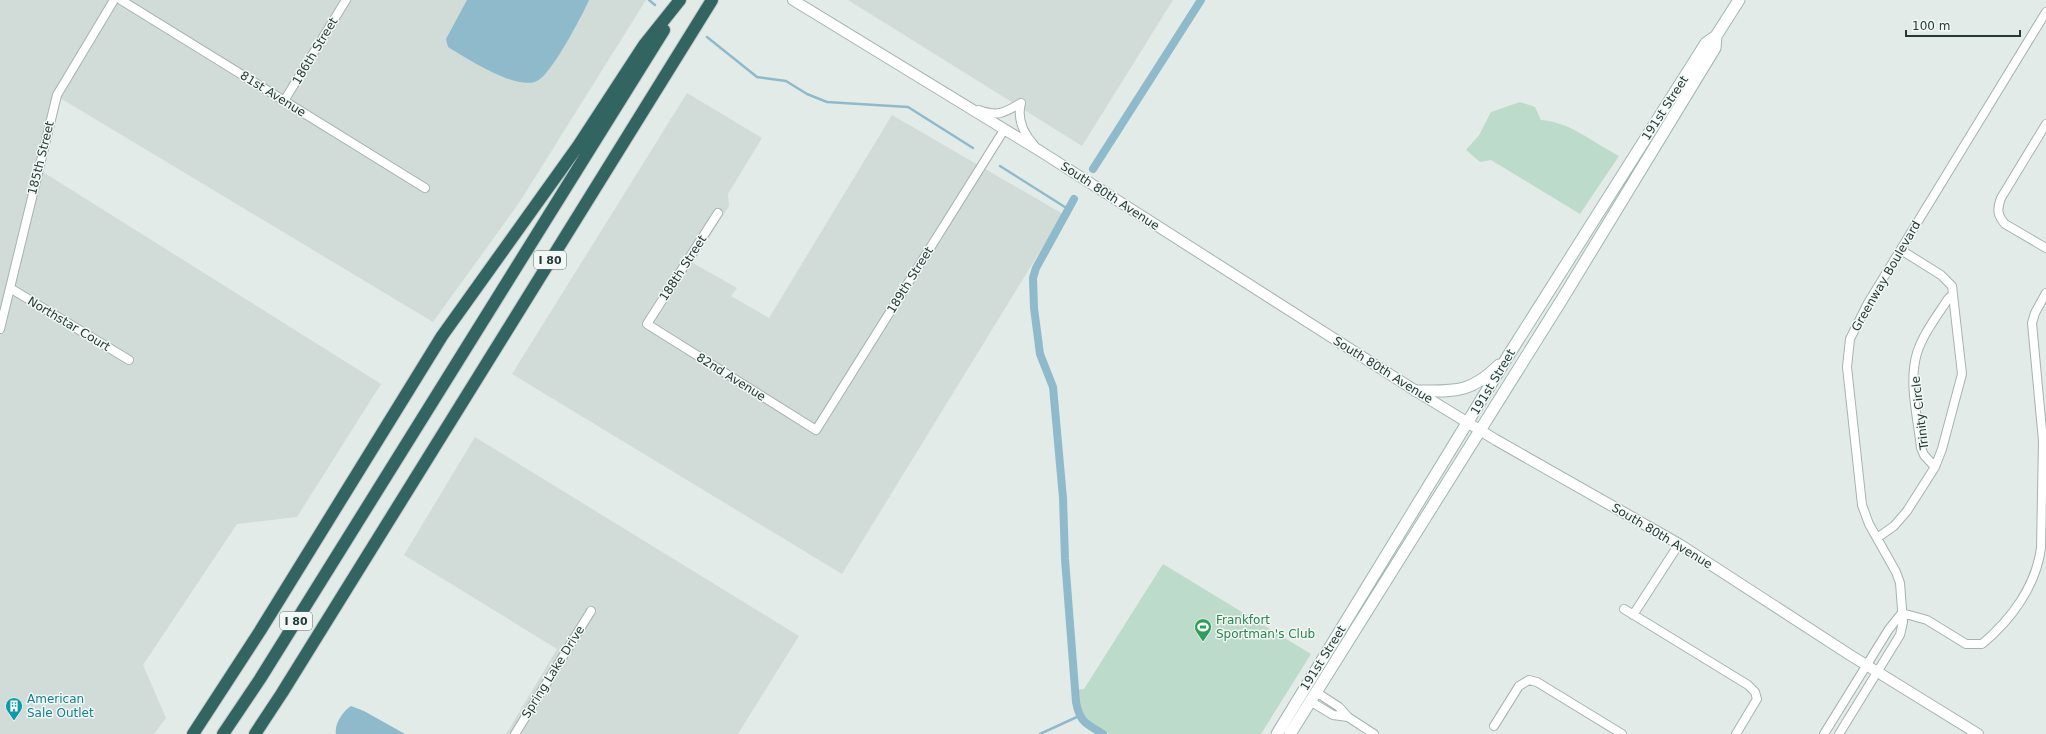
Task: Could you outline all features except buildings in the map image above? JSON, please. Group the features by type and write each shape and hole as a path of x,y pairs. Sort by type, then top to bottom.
{"highway":[{"path":"193,734 260,631 442,336 573,152 644,46 682,0"},
{"name":"I 80","path":"223,734 260,679 682,0"},
{"name":"I 80","path":"255,734 282,693 712,0"}],"main road":[{"name":"191st Street","path":"1277,734 1508,356 1706,43 1716,36 1739,0"},
{"name":"191st Street","path":"1290,734 1480,431 1715,48 1716,36"},
{"path":"1416,392 1461,390 1474,386 1486,378 1508,356"}],"street":[{"name":"185th Street","path":"0,329 57,95 114,0"},
{"name":"81st Avenue","path":"121,0 425,188"},
{"name":"186th Street","path":"284,101 346,0"},
{"name":"South 80th Avenue","path":"793,0 1040,151 1416,392 1480,431 1679,544 1877,672 1978,734"},
{"name":"Greenway Boulevard","path":"1842,733 1900,635 1903,622 1900,583 1896,572 1869,524 1862,505 1848,384 1848,351 1856,325 2046,12"},
{"path":"967,107 996,114 1005,112 1021,102 1018,114 1027,137 1040,151"},
{"path":"2046,124 2001,198 1998,212 2000,218 2005,224 2046,248"},
{"name":"189th Street","path":"816,430 1004,130"},
{"name":"188th Street","path":"647,324 718,213"},
{"name":"Trinity Circle","path":"1877,538 1894,526 1908,512 1935,467 1948,428 1962,374 1953,294 1949,281 1901,250"},
{"name":"Northstar Court","path":"10,288 129,360"},
{"path":"1824,734 1889,629 1902,613 1927,620 1966,644 1982,644 1998,631 2015,609 2038,565 2041,548 2043,506 2043,442 2032,323 2035,313 2046,293"},
{"name":"Trinity Circle","path":"1935,467 1929,462 1921,448 1914,385 1915,362 1924,339 1948,299 1953,294"},
{"name":"82nd Avenue","path":"647,324 816,430"},
{"path":"1634,615 1679,544"},
{"path":"1624,609 1748,686 1755,692 1757,699 1736,734"},
{"name":"Spring Lake Drive","path":"515,734 591,611"},
{"path":"1494,726 1519,686 1529,680 1536,682 1622,734"},
{"path":"1313,697 1333,715 1348,717 1374,734"},
{"path":"1830,724 1842,733"}],"shaded area":[{"path":"0,0 112,0 54,93 35,167 381,384 297,517 237,524 143,665 166,718 154,734 0,734"},
{"path":"117,0 646,0 519,203 433,322 60,98"},
{"path":"848,0 1173,0 1082,146"},
{"path":"687,93 762,138 728,194 729,206 693,263 737,288 731,296 769,318 892,115 1063,214 842,574 512,374"},
{"path":"475,437 799,636 738,734 506,734 557,649 404,555"}],"green space":[{"path":"1520,102 1535,107 1541,120 1572,129 1619,156 1580,214 1491,160 1480,162 1466,150 1479,135 1491,112"},
{"name":"Frankfort Sportman's Club","path":"1163,564 1311,654 1261,734 1109,734 1084,718 1074,705 1073,690 1084,689"}],"water":[{"path":"467,0 589,0 566,44 550,68 537,81 528,83 505,78 448,47 446,39"},
{"path":"351,706 364,711 405,734 336,734 336,726 340,718"}],"waterway":[{"path":"649,0 655,5"},
{"path":"1093,169 1201,0"},
{"path":"707,37 757,77 786,81 807,94 827,102 908,107 973,148"},
{"path":"1000,166 1068,209"},
{"path":"1074,199 1036,268 1033,278 1034,308 1040,354 1053,387 1063,498 1065,559 1076,702 1080,714 1085,722 1103,734"},
{"path":"1040,734 1079,716"}],"place":[{"name":"Frankfort Sportman's Club","path":"1203,642"},
{"name":"American Sale Outlet","path":"14,721"}]}
